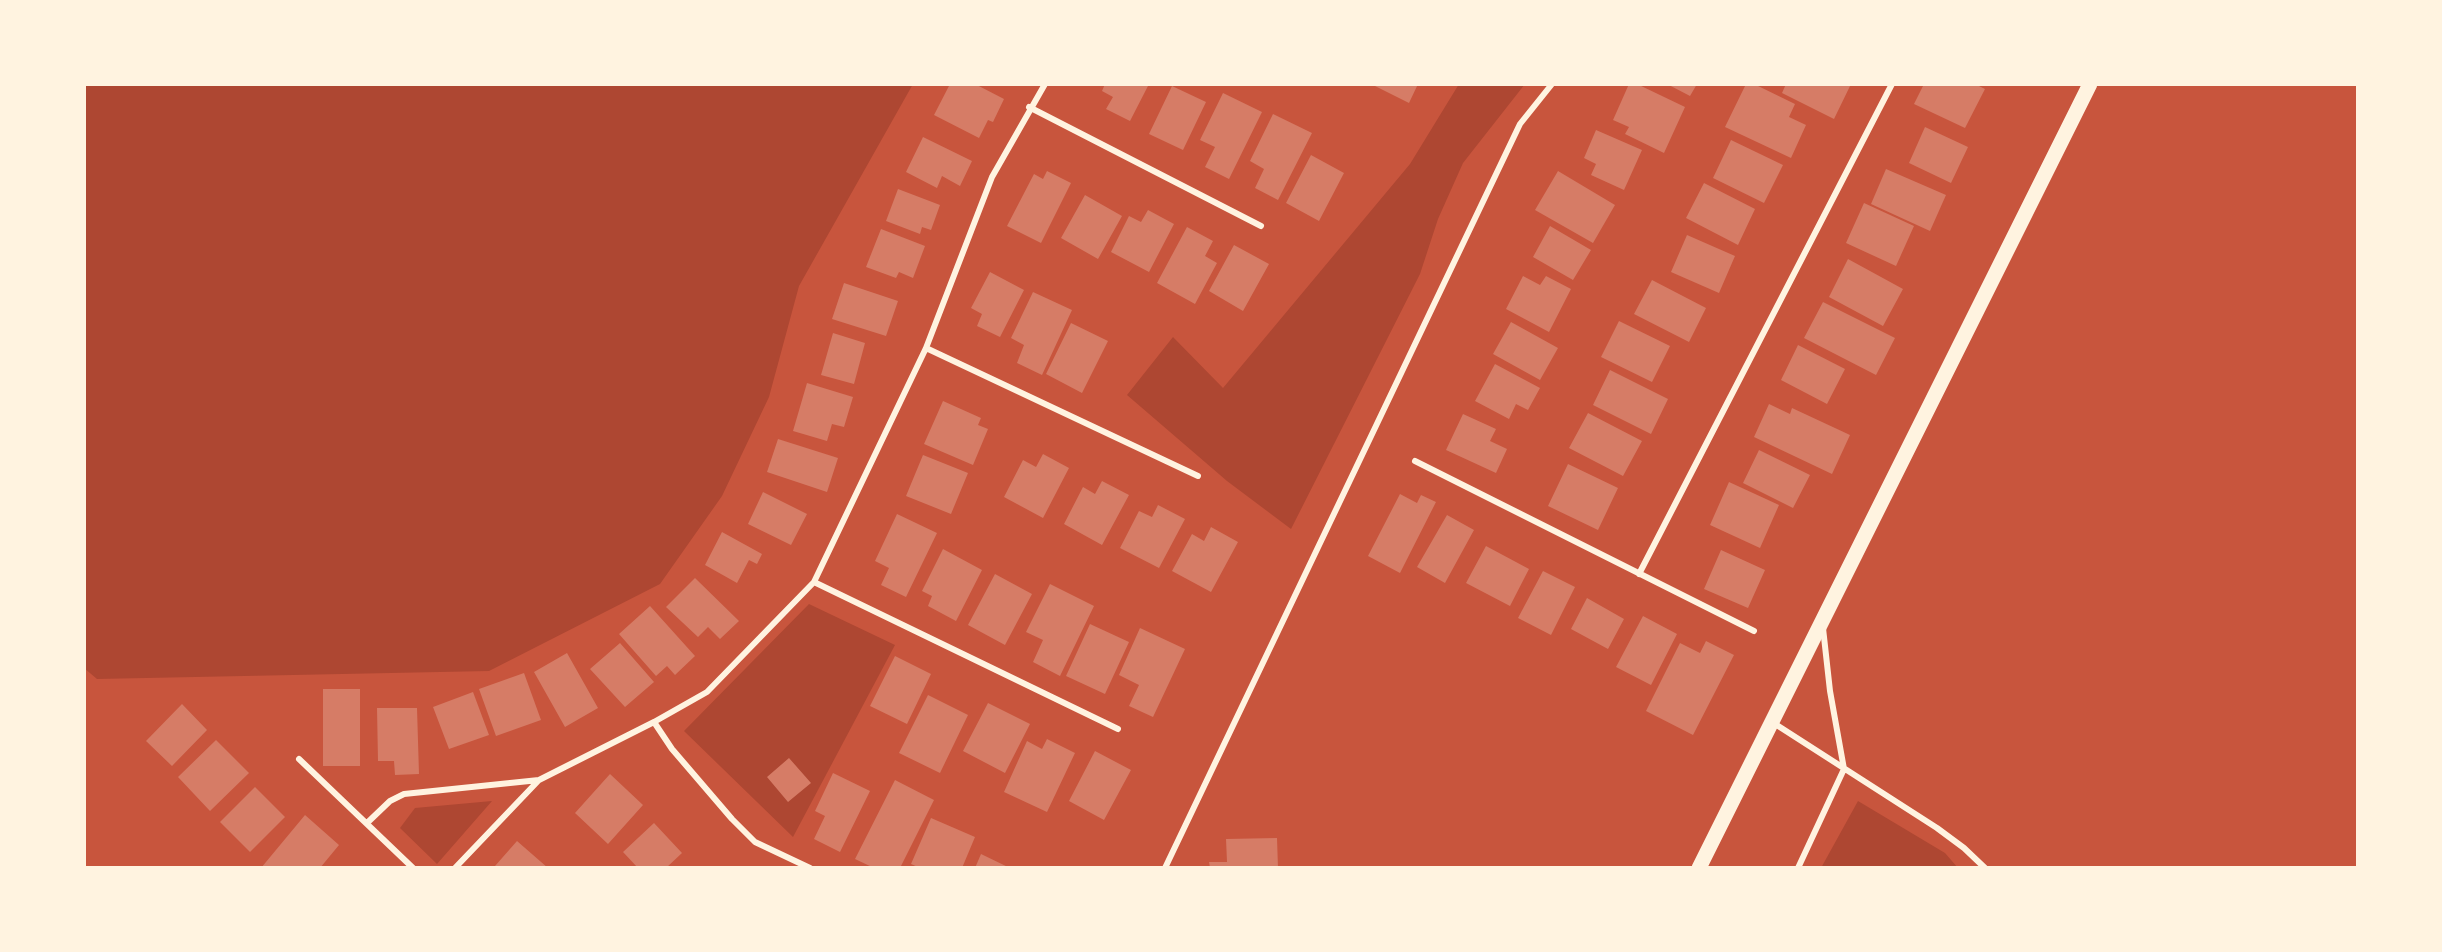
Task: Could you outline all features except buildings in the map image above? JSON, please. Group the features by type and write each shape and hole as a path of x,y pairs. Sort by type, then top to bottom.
{"main road":[{"path":"1699,868 2090,84"}],"street":[{"path":"455,868 539,780 654,722 707,692 814,582 926,348 992,177 1029,107 1045,84"},
{"path":"1165,868 1520,124 1552,84"},
{"path":"1639,574 1892,84"},
{"path":"1029,107 1261,226"},
{"path":"926,348 1198,476"},
{"path":"1414,461 1754,631"},
{"path":"814,582 1118,729"},
{"path":"1798,868 1844,769 1830,691 1822,619"},
{"path":"654,722 672,749 732,819 755,842 810,868"},
{"path":"1772,722 1937,828 1985,868"},
{"path":"299,759 413,868"},
{"path":"367,824 390,801 404,794 539,780"},
{"path":"1975,858 1978,868"}],"shaded area":[{"path":"84,84 913,84 799,286 769,397 722,496 660,584 489,671 97,679 84,668"},
{"path":"1459,84 1525,84 1463,163 1438,219 1420,274 1291,529 1227,481 1127,395 1173,337 1223,388 1410,164"},
{"path":"809,604 895,645 793,837 684,731"},
{"path":"492,801 437,864 400,828 415,808"},
{"path":"1858,801 1945,853 1958,868 1821,868"}]}
